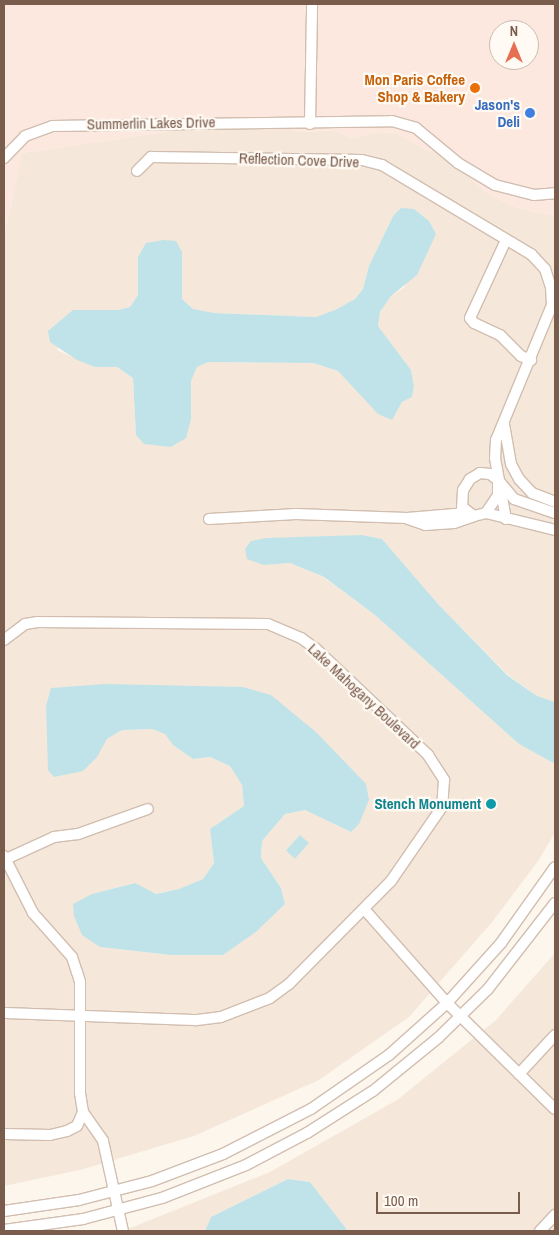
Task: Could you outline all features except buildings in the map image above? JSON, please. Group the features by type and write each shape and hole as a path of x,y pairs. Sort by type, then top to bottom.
{"street":[{"path":"310,124 312,4"},
{"name":"Summerlin Lakes Drive","path":"4,158 25,136 52,126 405,124 429,136 458,163 495,185 534,194 555,193"},
{"name":"Reflection Cove Drive","path":"137,171 151,157 362,160 382,165 531,254 546,269 552,287 552,305 531,360 496,440 498,480 506,519"},
{"path":"506,240 470,318 474,323 500,335 521,356 531,360"},
{"path":"504,423 511,464 519,479 532,493 555,502"},
{"path":"470,514 461,498 470,478 480,473 490,474 498,480 514,499 555,512"},
{"path":"486,513 498,495 498,480"},
{"path":"209,518 296,514 407,518 425,525 470,514 486,513 555,530"},
{"name":"Lake Mahogany Boulevard","path":"4,640 25,624 55,621 259,622 301,638 428,755 444,780 442,807 391,880 365,910 289,984 270,998 245,1010 194,1020 4,1013"},
{"path":"123,1231 103,1141 83,1112 80,1093 80,982 72,957 33,913 5,857 54,837 78,834 148,809"},
{"path":"4,1211 115,1191 192,1166 285,1124 389,1055 447,1003 501,943 555,867"},
{"path":"4,1230 118,1210 206,1182 307,1133 402,1068 461,1016 511,962 555,903"},
{"path":"365,910 447,1003 555,1109"},
{"path":"518,1074 555,1035"},
{"path":"4,1134 50,1134 67,1131 77,1126 83,1112"},
{"path":"540,1231 555,1216"}],"shaded area":[{"path":"4,4 555,4 555,216 518,208 490,195 441,153 425,149 396,133 377,132 351,139 336,130 302,132 274,124 198,127 22,153 4,237"},
{"path":"274,124 302,132 336,130 351,139 377,132 396,133 425,149 441,153 490,195 518,208 555,216 555,702 537,696 507,674 438,604 382,539 362,535 251,541 264,565 290,563 323,577 375,615 519,744 555,764 555,833 538,861 493,921 409,1017 319,1080 194,1136 80,1170 4,1186 4,237 22,153 198,127","holes":["393,216 405,287 391,296 380,312 378,326 411,370 414,386 412,397 402,402 392,419 338,371 313,363 207,362 197,367 191,381 191,419 136,435 133,378 117,367 95,367 57,350 73,310 119,310 130,307 138,295 138,277 182,252 182,299 193,309 214,313 316,317 335,310 355,299 363,289 369,266","105,684 351,832 305,810 285,814 262,841 261,858 281,888 285,904 256,932 223,955 171,955 100,947 92,894 134,883 155,894 179,889 203,879 214,863 210,829 244,806 242,785 230,766 210,757 193,759 173,745 165,734 152,729 122,730 107,739"]},
{"path":"555,953 555,1231 348,1231 310,1182 288,1179 211,1217 205,1231 123,1231 270,1172 397,1100 496,1020"}],"water":[{"path":"401,208 414,209 429,221 436,234 417,275 391,296 380,312 378,326 411,370 414,386 412,397 402,402 392,420 378,414 338,371 313,363 208,362 197,367 191,381 191,419 186,438 171,447 144,444 136,435 133,378 117,367 95,367 77,360 50,342 48,331 73,310 119,310 130,307 138,295 138,257 146,243 164,240 176,241 182,252 182,299 193,309 214,313 316,317 335,310 355,299 363,289 369,266 393,216"},
{"path":"362,535 382,539 438,604 507,675 537,696 555,702 555,764 519,744 375,615 324,577 290,563 264,565 247,559 245,549 251,541 266,538"},
{"path":"105,684 243,687 271,695 317,733 366,784 369,800 359,824 351,832 305,810 285,814 262,841 261,858 281,888 285,904 256,932 223,955 171,955 100,947 82,935 74,916 73,904 92,894 135,883 156,894 179,889 203,879 214,863 210,829 244,806 242,785 230,766 210,757 193,759 173,745 165,734 152,729 122,730 107,739 97,757 83,771 54,777 48,770 46,706 51,688"},
{"path":"300,835 309,843 295,859 286,851"},
{"path":"288,1179 310,1182 348,1231 205,1231 211,1217"}],"place":[{"name":"Mon Paris Coffee Shop & Bakery","path":"475,88"},
{"name":"Jason's Deli","path":"530,113"},
{"name":"Stench Monument","path":"491,804"}]}
